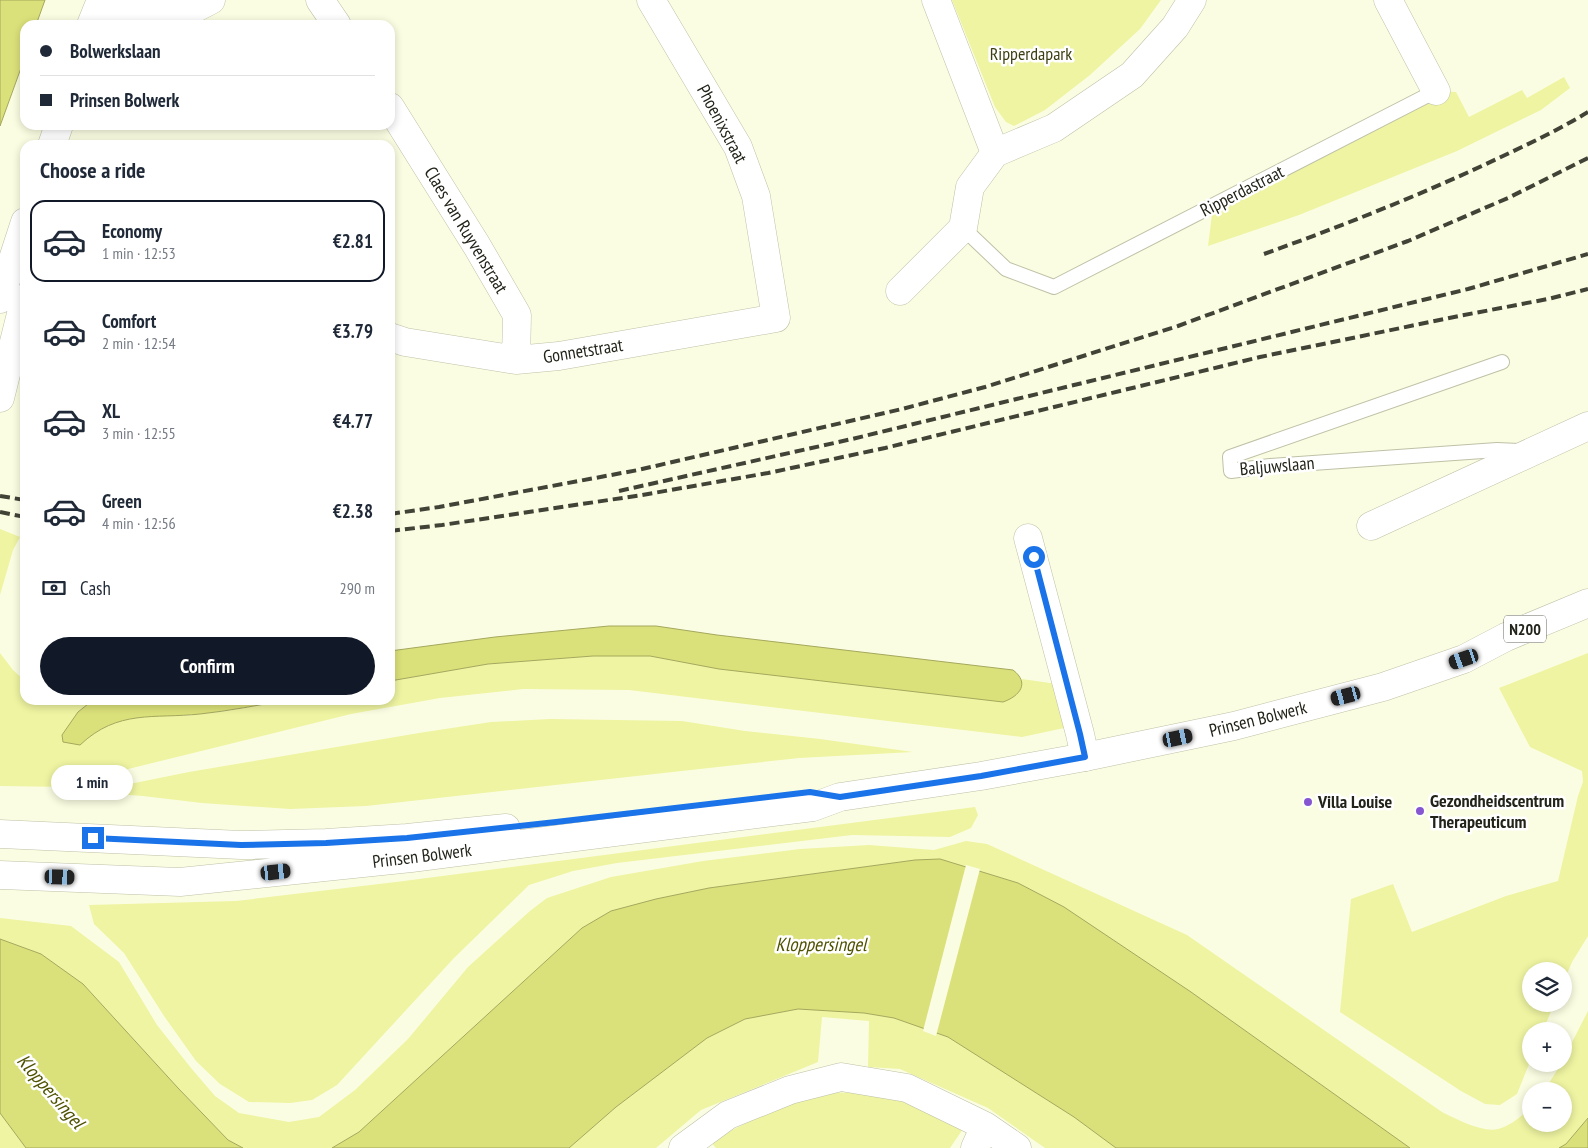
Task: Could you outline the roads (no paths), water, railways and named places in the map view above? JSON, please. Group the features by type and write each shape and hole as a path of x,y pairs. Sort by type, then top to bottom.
{"street":[{"path":"93,20 101,0"},
{"path":"122,7 188,12 211,0"},
{"path":"320,0 334,20"},
{"name":"Phoenixstraat","path":"651,0 738,147 756,196 776,318"},
{"path":"936,0 995,153"},
{"path":"900,290 963,228 970,187 995,153 1054,128 1132,75 1175,27 1192,0"},
{"name":"Ripperdastraat","path":"1388,0 1436,91"},
{"name":"Claes van Ruyvenstraat","path":"395,114 517,315 516,360"},
{"path":"0,299 20,237"},
{"path":"0,398 20,318"},
{"name":"Gonnetstraat","path":"395,339 405,342 516,360 559,356 776,318"},
{"name":"Baljuwslaan","path":"1371,526 1588,426"},
{"path":"1028,538 1085,757"},
{"name":"Prinsen Bolwerk","path":"0,875 180,882 411,858 813,807 840,797 981,776 1085,757 1234,726 1383,686 1464,659 1506,637 1588,602"},
{"name":"Prinsen Bolwerk","path":"1464,659 1513,652 1588,622"},
{"name":"Prinsen Bolwerk","path":"0,834 241,845 326,843 407,838 810,792 840,797"},
{"path":"687,1147 728,1115 790,1090 841,1077 907,1088 980,1137 1017,1148"}],"lane":[{"name":"Ripperdastraat","path":"963,228 1006,269 1054,287 1436,91"},
{"name":"Baljuwslaan","path":"1502,362 1230,456 1230,471 1270,466 1477,452 1536,451"}],"water":[{"path":"0,0 45,0 38,20 20,20 20,71 0,126"},
{"path":"609,626 656,626 1013,670 1018,675 1022,684 1018,693 1003,702 719,669 650,656 593,656 488,664 395,680 395,650 495,637"},
{"path":"87,705 260,705 211,713 137,718 108,726 80,745 63,742 62,735 78,712"},
{"name":"Kloppersingel","path":"940,859 1018,883 1064,907 1191,992 1410,1148 1116,1148 1074,1117 948,1037 894,1018 864,1013 798,1009 745,1019 707,1038 616,1107 569,1148 332,1148 359,1132 582,928 611,911 709,888 915,860"},
{"name":"Kloppersingel","path":"0,939 41,954 83,984 228,1140 243,1148 26,1148 0,1113"},
{"path":"1588,1118 1588,1148 1559,1148 1566,1144"}],"railway":[{"path":"1264,254 1348,223 1431,189 1525,146 1588,112"},
{"path":"395,513 439,507 638,470 902,409 985,387 1178,326 1408,241 1508,198 1588,158"},
{"path":"619,491 852,439 1468,289 1588,254"},
{"path":"395,530 642,495 768,473 885,448 1260,357 1548,299 1588,289"},
{"path":"0,496 20,499"},
{"path":"0,512 20,516"}],"place":[{"name":"Villa Louise","path":"1308,802"},
{"name":"Gezondheidscentrum Therapeuticum","path":"1420,811"}],"park label":[{"name":"Ripperdapark","path":"1031,54"}]}
